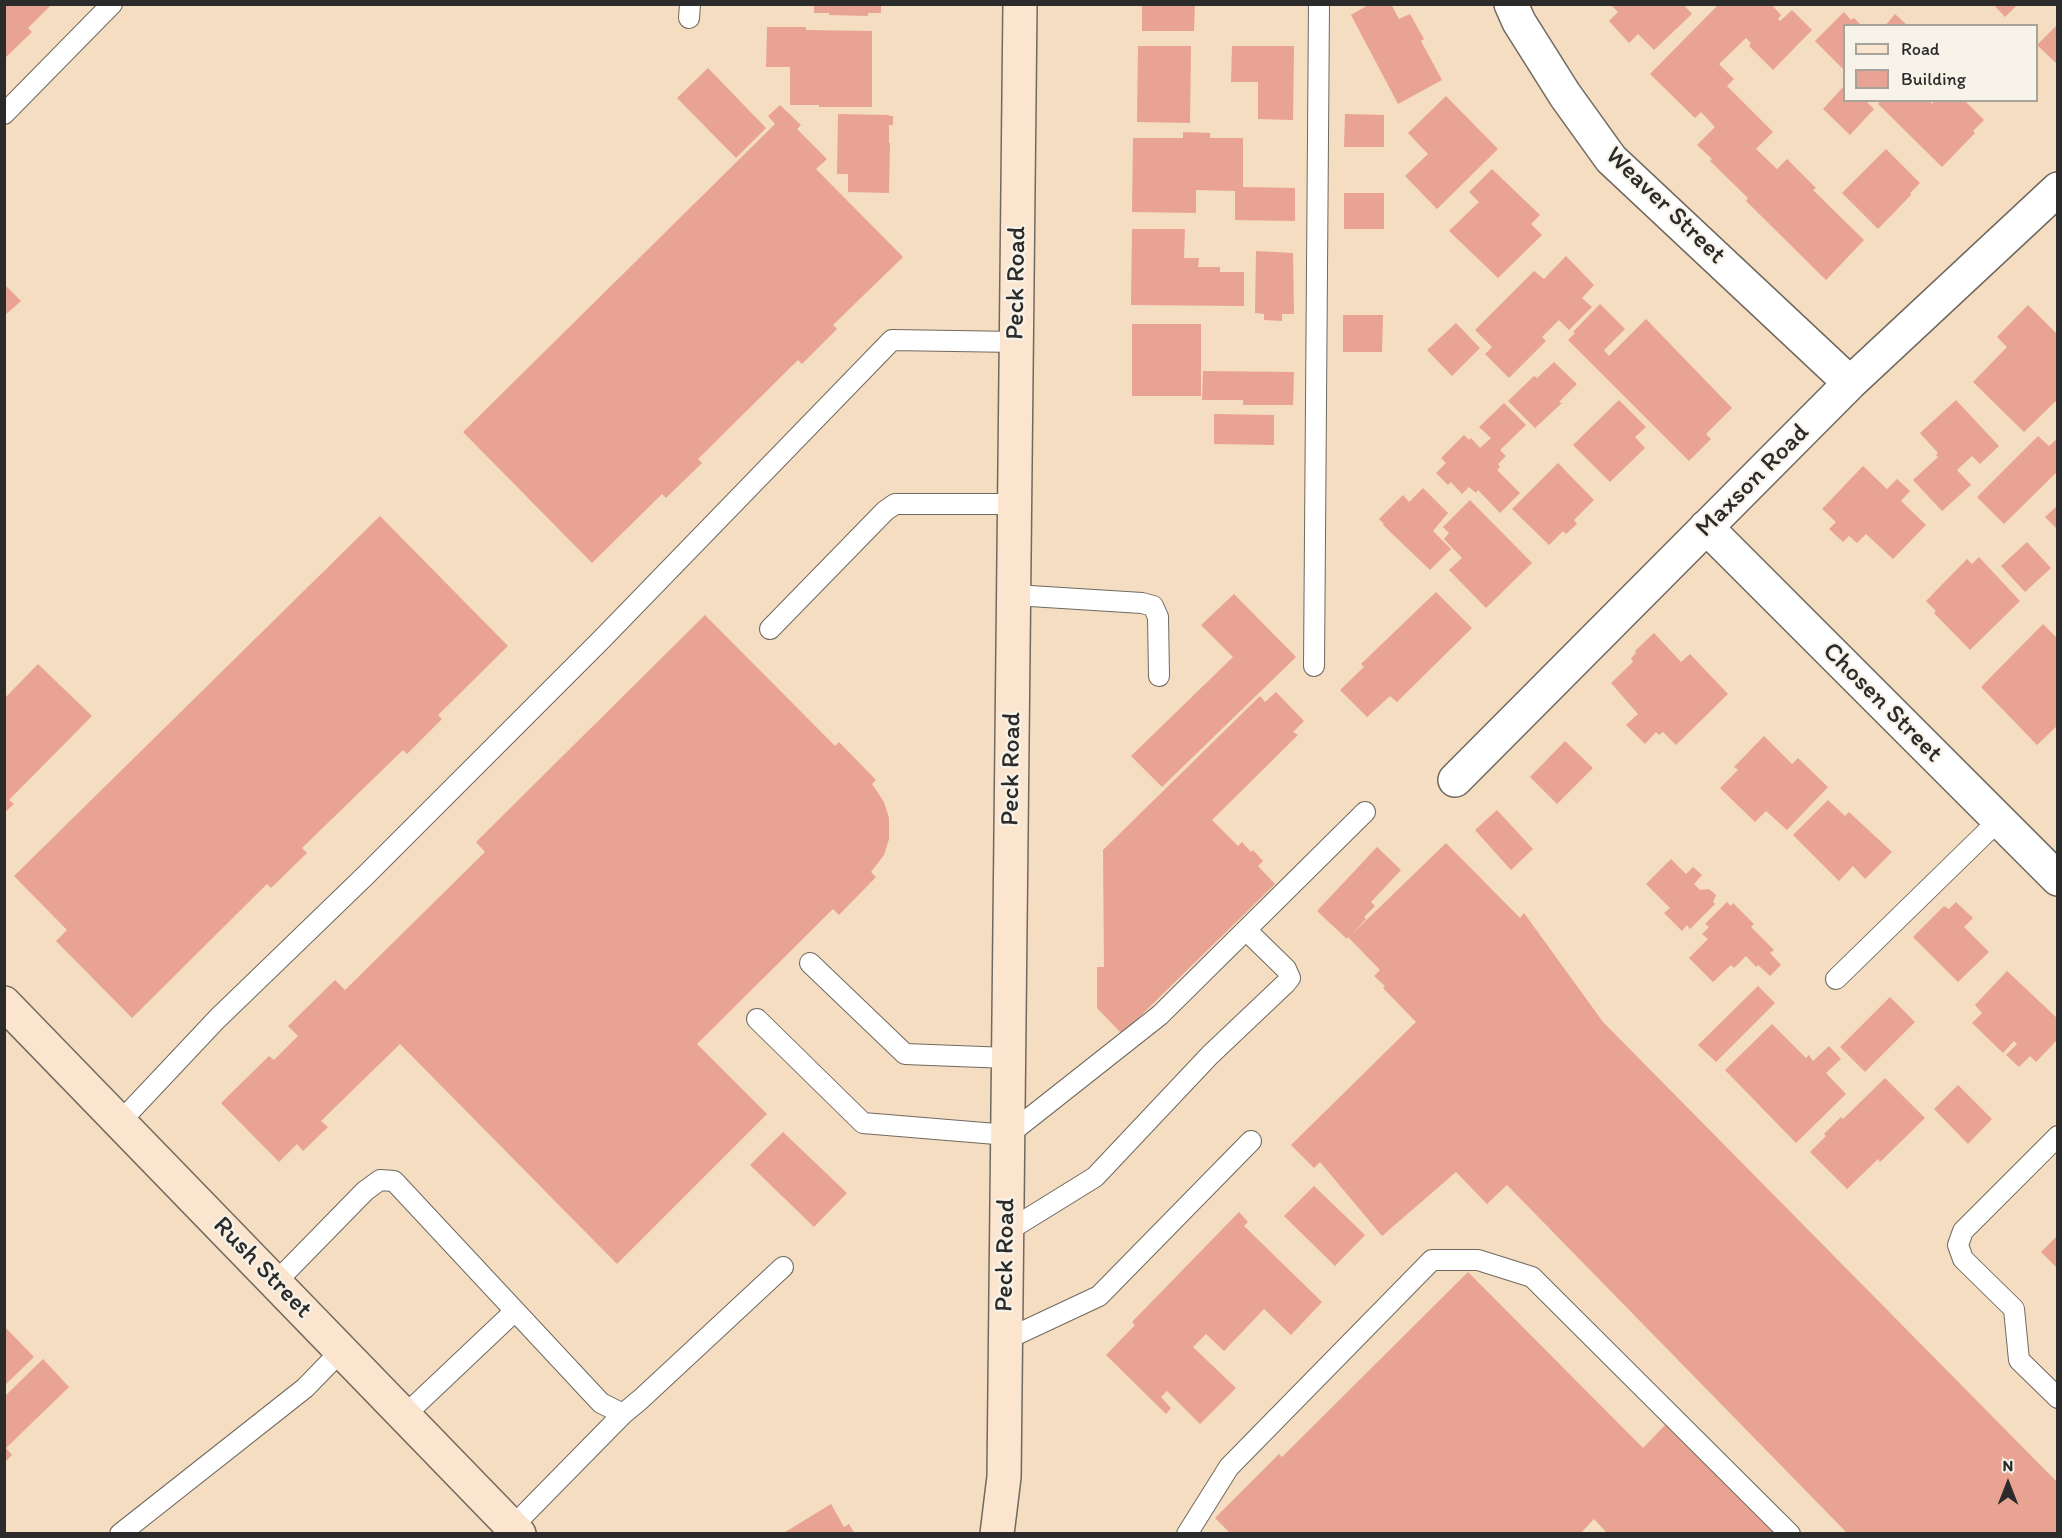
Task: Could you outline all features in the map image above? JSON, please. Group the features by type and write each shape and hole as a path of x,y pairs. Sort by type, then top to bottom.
{"main road":[{"name":"Peck Road","path":"997,1533 1004,1477 1020,4"},
{"name":"Rush Street","path":"4,1004 516,1530"}],"street":[{"name":"Weaver Street","path":"1511,4 1565,95 1611,159 1850,383"},
{"name":"Maxson Road","path":"1455,780 1850,383 2058,189"},
{"name":"Chosen Street","path":"1706,527 2058,879"}],"lane":[{"path":"4,114 112,4"},
{"path":"1314,666 1319,4"},
{"path":"120,1122 218,1019 602,639 892,340 1017,342"},
{"path":"770,630 885,511 895,504 1016,504"},
{"path":"1014,595 1142,603 1153,606 1158,617 1159,676"},
{"path":"757,1019 862,1123 1008,1135 1160,1015 1365,813"},
{"path":"1836,980 1999,820"},
{"path":"1006,1232 1095,1177 1210,1054 1290,978 1286,969 1246,930"},
{"path":"810,963 905,1054 1008,1058"},
{"path":"2058,1136 1963,1231 1958,1245 1963,1259 2014,1310 2019,1360 2058,1398"},
{"path":"1005,1340 1099,1296 1251,1141"},
{"path":"275,1282 365,1191 380,1180 394,1181 601,1403 623,1414"},
{"path":"1186,1533 1229,1467 1432,1260 1478,1260 1532,1277 1790,1533"},
{"path":"516,1530 623,1414 783,1267"},
{"path":"405,1415 515,1311"},
{"path":"120,1533 304,1388 341,1351"}],"building":[{"path":"4,4 52,4 28,28 32,32 4,59"},
{"path":"814,4 881,4 881,13 868,13 868,16 814,13"},
{"path":"1142,4 1195,4 1194,31 1142,31"},
{"path":"1370,4 1391,4 1399,19 1410,14 1424,39 1421,41 1442,80 1398,104 1351,15"},
{"path":"1610,4 1683,4 1692,14 1654,50 1638,34 1629,43 1609,21 1618,12"},
{"path":"1719,4 1771,4 1781,15 1778,19 1780,21 1792,10 1812,30 1773,70 1749,46 1751,43 1746,38 1719,64 1734,79 1727,86 1773,132 1756,149 1777,169 1787,159 1816,188 1813,190 1864,240 1826,280 1746,201 1748,198 1697,145 1715,127 1701,112 1695,118 1650,74"},
{"path":"1993,4 2018,4 2005,17"},
{"path":"1844,12 1851,20 1854,18 1860,24 1843,24 1843,69 1815,41"},
{"path":"1895,14 1906,24 1887,24"},
{"path":"2058,24 2058,65 2038,46"},
{"path":"767,27 872,31 872,107 790,105 790,67 766,67"},
{"path":"1138,46 1191,46 1190,123 1137,122"},
{"path":"1232,46 1294,46 1293,120 1258,119 1258,82 1231,82"},
{"path":"708,68 766,128 736,158 677,98"},
{"path":"1843,87 1843,102 1867,102 1874,109 1850,135 1823,109"},
{"path":"1446,96 1498,149 1437,209 1405,176 1428,154 1408,133"},
{"path":"1880,102 1930,102 1932,104 1934,102 1966,102 1984,120 1973,131 1975,133 1942,167 1878,104"},
{"path":"780,105 801,125 797,129 827,159 816,169 903,257 833,325 837,329 802,364 798,360 698,459 702,463 666,498 662,494 592,563 463,432 775,124 768,116"},
{"path":"838,114 893,116 893,125 889,125 889,193 848,192 848,174 837,174"},
{"path":"1345,114 1384,115 1384,147 1344,147"},
{"path":"1183,132 1210,133 1210,138 1243,138 1243,187 1295,188 1295,221 1235,220 1235,191 1196,190 1196,213 1132,212 1133,138 1183,138"},
{"path":"1886,149 1920,183 1878,229 1842,193"},
{"path":"1492,169 1540,215 1531,224 1542,235 1498,278 1449,231 1479,202 1469,192"},
{"path":"1344,193 1384,193 1384,229 1344,229"},
{"path":"1132,229 1185,229 1184,258 1199,258 1198,267 1220,267 1220,272 1244,272 1244,306 1131,305"},
{"path":"1256,251 1293,253 1294,314 1282,314 1282,321 1264,320 1264,314 1255,313"},
{"path":"1566,256 1594,285 1582,298 1592,307 1569,330 1559,320 1542,337 1546,341 1509,378 1485,354 1492,347 1475,330 1534,271 1544,279"},
{"path":"4,284 21,301 4,316"},
{"path":"1600,304 1625,329 1604,350 1609,356 1646,319 1732,408 1706,434 1711,439 1689,461 1568,340"},
{"path":"2028,305 2058,335 2058,399 2024,432 1973,382 2007,347 1997,337"},
{"path":"1343,315 1383,315 1382,352 1343,352"},
{"path":"1456,323 1480,348 1452,376 1427,350"},
{"path":"1132,324 1201,324 1201,396 1132,396"},
{"path":"1554,362 1577,384 1559,402 1562,403 1535,428 1508,401 1534,376 1537,378"},
{"path":"1203,371 1294,372 1293,405 1243,405 1243,400 1202,400"},
{"path":"1619,400 1646,427 1635,437 1645,448 1610,482 1573,445"},
{"path":"1956,400 1999,446 1980,464 1972,456 1957,470 1971,485 1942,511 1913,480 1938,457 1936,455 1938,453 1920,433"},
{"path":"1504,403 1526,425 1500,450 1506,456 1498,464 1500,467 1497,470 1520,493 1500,513 1478,490 1476,493 1469,487 1462,494 1451,482 1448,485 1436,473 1446,463 1441,458 1464,435 1469,440 1471,438 1480,448 1491,438 1479,427"},
{"path":"1214,414 1274,415 1274,445 1214,444"},
{"path":"2038,436 2049,446 2058,438 2058,471 2004,524 1977,497"},
{"path":"1558,463 1594,500 1574,520 1577,524 1566,534 1563,531 1549,545 1512,509"},
{"path":"1863,466 1887,489 1897,479 1910,491 1901,501 1926,525 1893,559 1866,534 1857,543 1849,536 1843,542 1829,529 1836,522 1822,509"},
{"path":"1423,488 1448,513 1433,531 1451,549 1430,570 1379,519 1403,495 1409,502"},
{"path":"1470,500 1532,563 1486,608 1449,570 1462,558 1444,539 1449,533 1443,527"},
{"path":"2058,505 2058,530 2045,517"},
{"path":"380,516 508,646 438,715 442,719 407,754 403,750 302,848 307,853 271,888 267,884 132,1018 56,941 67,930 14,876"},
{"path":"2027,542 2051,568 2025,592 2001,566"},
{"path":"1979,557 2020,601 1970,650 1934,613 1936,611 1926,601 1967,559 1972,564"},
{"path":"1436,592 1472,628 1397,702 1390,696 1367,717 1340,690 1364,667 1361,664"},
{"path":"1234,594 1296,657 1162,787 1131,756 1233,657 1201,625"},
{"path":"705,615 835,746 839,742 876,780 872,784 884,802 889,818 889,839 884,855 871,872 876,877 839,915 833,909 697,1044 767,1114 617,1264 400,1044 321,1121 328,1127 303,1151 297,1144 279,1162 221,1103 269,1056 274,1060 298,1036 288,1026 335,980 345,990 485,852 476,842"},
{"path":"2043,624 2058,639 2058,725 2037,745 1981,687"},
{"path":"1654,633 1681,662 1690,654 1728,694 1676,745 1663,732 1659,735 1656,732 1645,744 1626,725 1638,714 1611,683 1633,662 1631,658 1636,653 1635,651"},
{"path":"38,664 92,716 9,800 14,804 4,813 4,699"},
{"path":"1276,692 1304,721 1293,732 1298,735 1212,820 1238,846 1242,842 1251,852 1253,850 1263,861 1258,866 1275,884 1122,1034 1097,1008 1097,967 1104,967 1103,850 1260,696 1265,702"},
{"path":"1764,736 1792,764 1798,758 1828,787 1787,830 1766,811 1755,822 1720,788 1738,770 1734,767"},
{"path":"1565,741 1593,768 1557,804 1530,777"},
{"path":"1828,800 1845,816 1849,812 1892,852 1865,879 1853,866 1839,881 1793,835"},
{"path":"1497,810 1533,849 1511,870 1475,830"},
{"path":"1446,843 1520,918 1524,913 1603,1022 2058,1483 2058,1534 1848,1534 1507,1185 1487,1204 1456,1172 1382,1236 1320,1162 1314,1168 1291,1145 1416,1022 1374,976 1380,970 1348,937 1347,939 1317,911 1377,847 1401,870 1371,902 1375,906 1351,935"},
{"path":"1671,859 1686,874 1693,867 1702,875 1694,884 1700,890 1709,889 1716,895 1713,902 1715,904 1690,929 1687,925 1682,931 1664,913 1670,908 1646,884"},
{"path":"1727,902 1731,906 1733,903 1754,924 1751,927 1774,950 1770,953 1781,965 1770,976 1758,965 1756,967 1746,956 1734,968 1731,965 1713,982 1689,958 1708,939 1702,934 1709,927 1705,924"},
{"path":"1956,902 1973,918 1964,927 1989,952 1958,982 1913,937 1944,906 1949,909"},
{"path":"2007,971 2058,1019 2058,1039 2036,1062 2030,1056 2019,1067 2006,1055 2017,1044 2014,1041 2003,1053 1972,1023 1982,1013 1975,1005"},
{"path":"1758,986 1775,1003 1716,1062 1698,1045"},
{"path":"1890,997 1915,1022 1865,1072 1840,1047"},
{"path":"1772,1024 1806,1058 1809,1055 1813,1061 1829,1046 1841,1059 1826,1073 1846,1094 1796,1143 1725,1070"},
{"path":"1885,1078 1925,1118 1880,1162 1878,1159 1847,1189 1810,1152 1841,1117 1843,1119"},
{"path":"1958,1085 1992,1119 1968,1144 1934,1109"},
{"path":"783,1132 847,1193 814,1227 750,1165"},
{"path":"1314,1186 1365,1235 1335,1266 1284,1216"},
{"path":"1239,1212 1248,1222 1244,1226 1322,1302 1291,1335 1264,1309 1224,1351 1206,1334 1193,1347 1236,1388 1200,1424 1167,1391 1161,1397 1171,1408 1166,1414 1106,1355 1135,1325 1132,1322"},
{"path":"2058,1235 2058,1269 2041,1252"},
{"path":"1468,1272 1643,1448 1668,1422 1778,1534 1608,1534 1594,1519 1580,1534 1231,1534 1215,1518 1279,1454 1282,1457"},
{"path":"4,1326 34,1357 4,1386"},
{"path":"43,1359 69,1387 6,1448 12,1455 4,1463 4,1397"},
{"path":"831,1504 844,1527 849,1524 855,1534 782,1534"}]}
